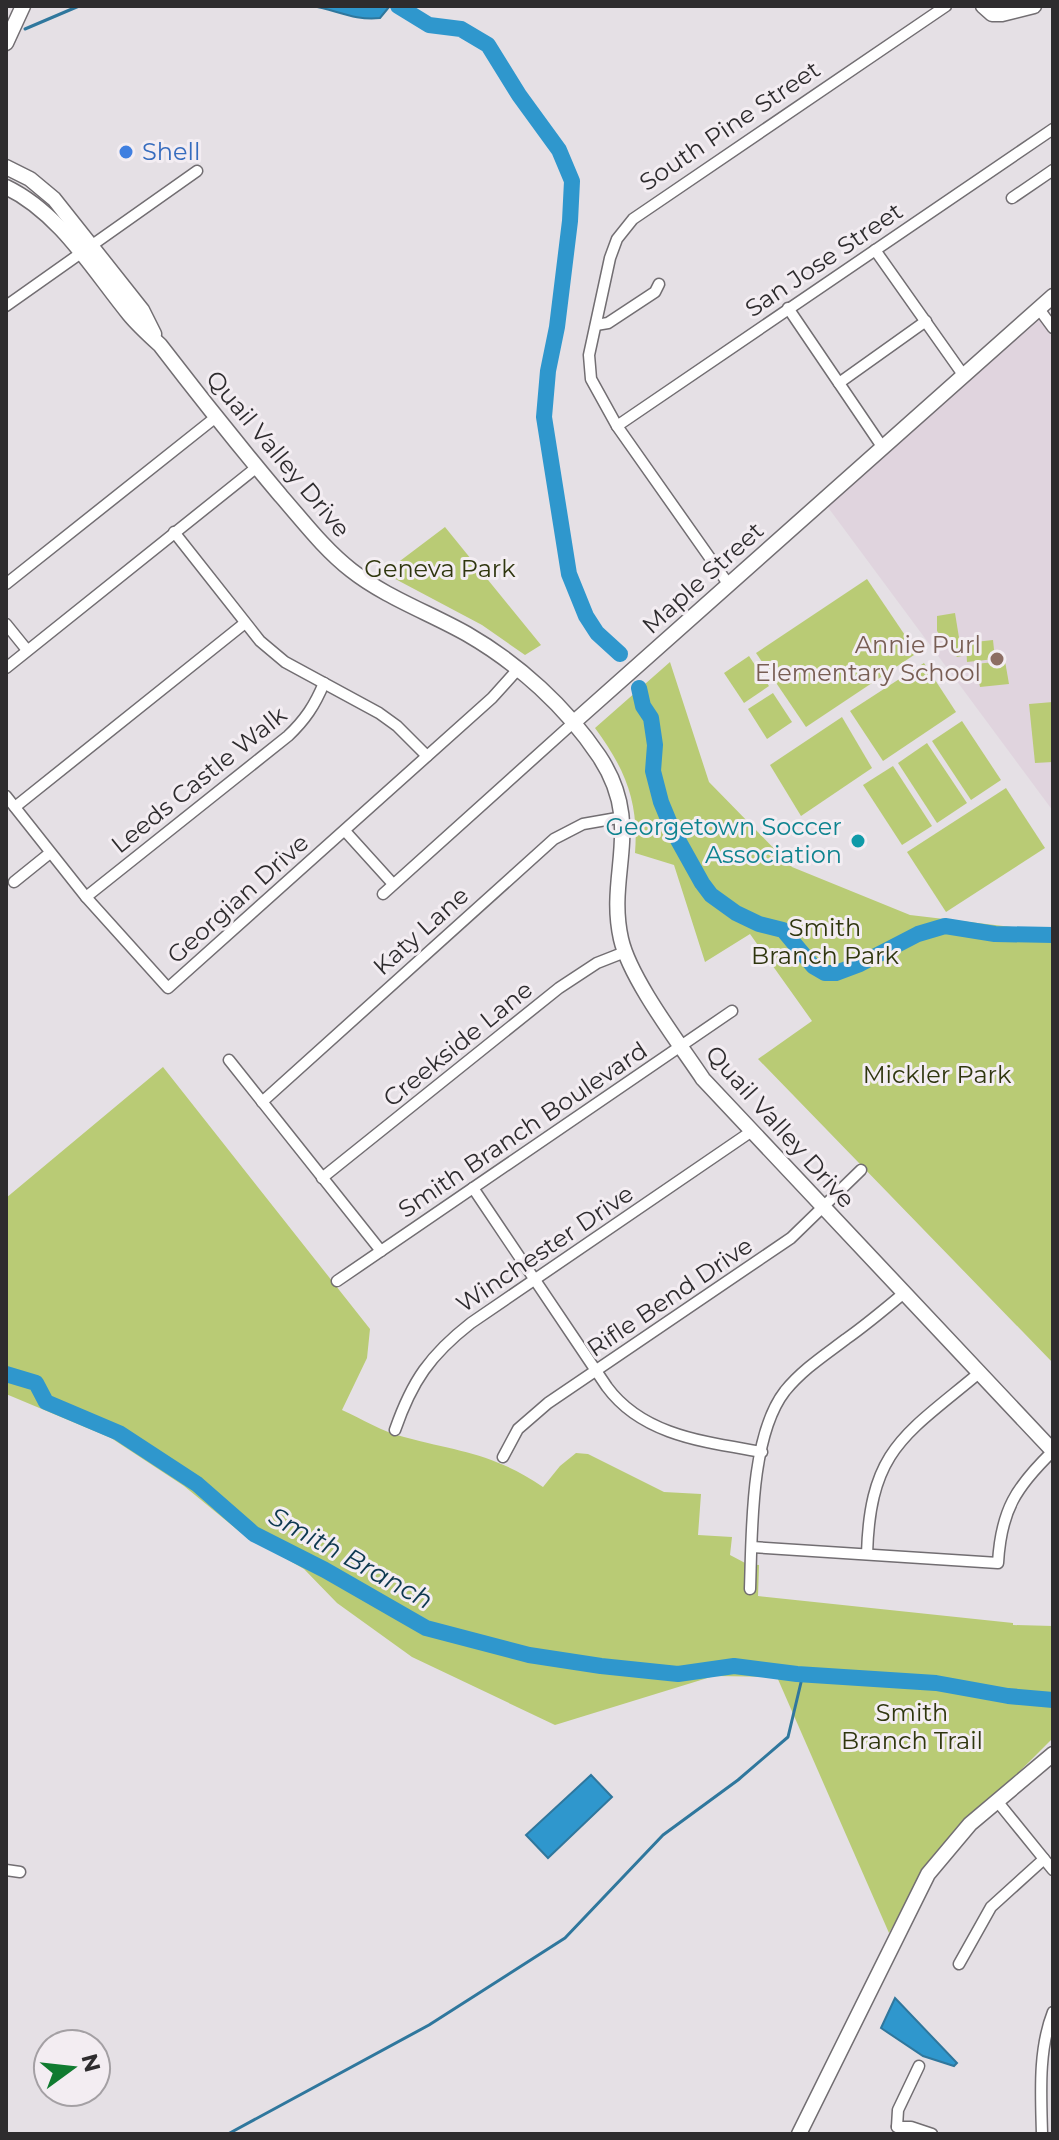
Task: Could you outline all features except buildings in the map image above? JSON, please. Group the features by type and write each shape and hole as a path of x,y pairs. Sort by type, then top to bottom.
{"street":[{"path":"6,43 23,6"},
{"name":"South Pine Street","path":"729,585 617,426 596,390 589,367 610,258 617,239 633,219 946,6"},
{"path":"988,10 1002,14 1034,6"},
{"name":"San Jose Street","path":"617,426 1053,129"},
{"name":"Quail Valley Drive","path":"6,167 47,192 131,318 160,345 317,539 351,571 467,634 519,668 573,723 610,774 623,817 619,901 620,936 625,952 681,1047 703,1079 1053,1451"},
{"path":"1012,198 1053,170"},
{"path":"6,306 197,171"},
{"name":"Quail Valley Drive","path":"6,187 31,201 86,249"},
{"path":"875,250 964,376"},
{"path":"596,325 608,323 655,292 659,284"},
{"name":"Maple Street","path":"383,894 1053,296"},
{"path":"788,308 883,448"},
{"path":"1039,309 1053,328"},
{"path":"839,383 926,321"},
{"path":"6,584 216,417"},
{"path":"6,668 257,467"},
{"path":"174,532 260,641 285,662 397,726 427,756"},
{"path":"15,807 245,623"},
{"path":"6,624 27,650"},
{"name":"Georgian Drive","path":"6,796 86,897 168,988 492,698 519,668"},
{"name":"Leeds Castle Walk","path":"86,897 288,736 314,705 324,683"},
{"name":"Katy Lane","path":"262,1102 554,839 583,824 623,817"},
{"path":"345,831 393,884"},
{"path":"14,882 50,853"},
{"name":"Creekside Lane","path":"322,1178 559,988 597,963 625,952"},
{"name":"Smith Branch Boulevard","path":"337,1281 732,1011"},
{"path":"229,1060 381,1251"},
{"name":"Winchester Drive","path":"395,1430 411,1388 439,1348 752,1131"},
{"name":"Rifle Bend Drive","path":"503,1457 518,1429 532,1416 791,1238 861,1170"},
{"path":"473,1188 614,1396 625,1407 658,1428 674,1434 762,1452"},
{"path":"750,1589 754,1498 768,1427 784,1393 819,1358 904,1293"},
{"path":"867,1554 872,1498 888,1458 909,1432 979,1373"},
{"path":"752,1547 998,1563 1002,1523 1017,1489 1053,1451"},
{"path":"799,2134 928,1874 970,1824 1053,1754"},
{"path":"997,1801 1053,1870"},
{"path":"959,1964 991,1907 1044,1859"},
{"path":"6,1870 20,1872"},
{"path":"1042,2134 1044,2049 1053,2012"},
{"path":"919,2066 898,2110 893,2131 911,2127 932,2134"}],"shaded area":[{"name":"Annie Purl Elementary School","path":"1047,309 1053,317 1053,811 827,506"}],"green space":[{"name":"Geneva Park","path":"445,527 541,645 525,655 482,625 384,573"},
{"path":"867,579 917,653 806,727 756,653"},
{"path":"955,613 962,656 957,657 937,631 937,616"},
{"path":"993,640 995,659 967,662 966,643"},
{"path":"749,656 769,686 744,703 724,673"},
{"path":"1005,661 1009,684 980,687 975,664"},
{"name":"Mickler Park","path":"670,662 709,782 792,867 910,915 1053,932 1053,1363 758,1059 812,1021 750,934 705,962 674,865 635,853 635,817 628,786 595,728"},
{"path":"924,663 956,712 883,761 850,711"},
{"path":"773,693 792,722 767,739 748,709"},
{"path":"1053,702 1053,762 1035,763 1029,704"},
{"path":"842,717 872,768 801,816 770,765"},
{"path":"962,721 1001,780 971,800 932,741"},
{"path":"927,743 967,803 937,823 898,763"},
{"path":"893,766 932,826 902,845 863,785"},
{"path":"1006,788 1045,848 946,912 907,852"},
{"name":"Smith Branch Trail","path":"163,1067 370,1329 367,1358 342,1410 396,1435 492,1460 543,1487 560,1466 576,1453 588,1454 664,1492 701,1494 698,1535 732,1537 730,1555 747,1564 759,1565 758,1596 1013,1625 1053,1626 1053,1738 1007,1784 969,1815 919,1880 889,1933 777,1677 714,1676 555,1725 412,1657 337,1603 304,1569 240,1532 184,1486 111,1438 6,1394 6,1198"}],"water":[{"path":"311,6 394,6 389,7 380,18 370,18"},
{"path":"591,1775 612,1797 548,1858 526,1835"},
{"path":"895,1998 957,2063 954,2066 923,2056 881,2028"}],"waterway":[{"path":"25,29 79,6"},
{"path":"398,6 429,25 461,29 488,45 559,150 572,181 570,221 544,417 569,574 586,616 597,633 620,654"},
{"path":"639,688 643,706 651,718 655,745 653,771 661,802 702,883 711,895 736,913 759,924 783,930 813,966 825,973 836,973 918,934 945,926 995,934 1053,935"},
{"name":"Smith Branch","path":"6,1374 36,1383 46,1402 119,1433 197,1484 254,1534 325,1570 426,1628 529,1655 601,1666 678,1674 734,1666 797,1674 936,1683 1008,1696 1053,1700"},
{"path":"228,2134 429,2025 565,1938 663,1835 738,1780 788,1737 803,1674"}],"place":[{"name":"Shell","path":"126,152"},
{"name":"Annie Purl Elementary School","path":"997,659"},
{"name":"Georgetown Soccer Association","path":"858,841"}],"park label":[{"name":"Smith Branch Park","path":"825,942"}]}
